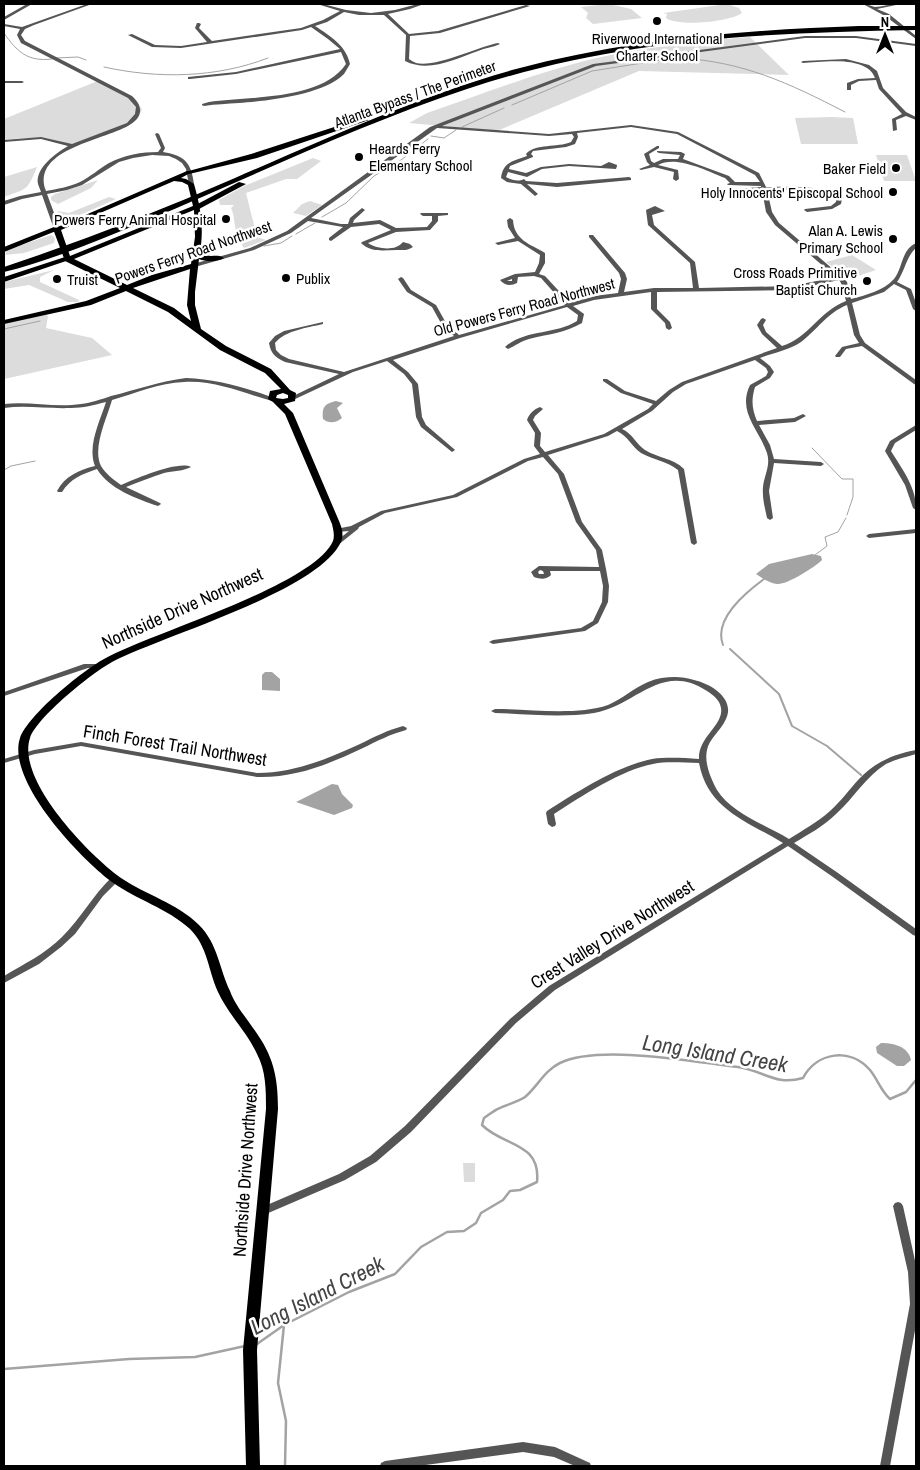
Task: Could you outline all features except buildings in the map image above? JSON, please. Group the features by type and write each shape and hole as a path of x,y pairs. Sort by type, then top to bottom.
{"highway":[{"name":"Atlanta Bypass / The Perimeter","path":"4,270 70,247 444,89 498,72 619,45 754,28 916,24"},
{"name":"Atlanta Bypass / The Perimeter","path":"4,263 104,226 367,122 493,79 614,50 683,40 759,32 816,29 916,28"},
{"path":"186,171 210,168 367,122"},
{"path":"195,205 367,122"},
{"path":"4,250 58,232"},
{"path":"4,280 70,260"}],"main road":[{"path":"186,171 172,180 58,232 70,260 171,310 222,348 261,367 290,395 289,413"},
{"path":"172,180 184,180 191,184 199,225 191,302 192,318 200,331"},
{"path":"70,260 195,205"},
{"path":"196,254 206,259 220,258"},
{"name":"Powers Ferry Road Northwest","path":"4,322 76,306 160,275 195,265"},
{"path":"171,310 184,309 191,302"},
{"path":"274,379 274,396 289,413 337,527 336,544"},
{"path":"274,396 290,395"},
{"name":"Northside Drive Northwest","path":"253,1466 251,1345 272,1109 272,1080 264,1055 224,991 218,969 203,937 176,913 115,879 91,859 58,822 34,784 23,755 26,736 34,723 100,666 131,650 232,608 291,580 320,561 336,544"}],"street":[{"path":"4,19 30,4"},
{"path":"4,25 23,28 90,4"},
{"path":"319,4 344,12 386,14 422,4"},
{"path":"865,4 892,19 916,38"},
{"path":"874,8 894,4"},
{"path":"386,14 395,25 408,35 438,32 528,6"},
{"path":"130,35 147,44 162,47 211,43 312,26 344,12"},
{"path":"199,24 197,28 211,43"},
{"path":"204,105 269,99 327,84 340,76 347,68 348,59 343,50 312,26"},
{"path":"4,203 34,191 40,185 43,172 50,162 71,147 129,124 138,114 138,105 130,98 23,42 19,35 23,28"},
{"path":"408,35 407,60 418,65 432,64 498,44"},
{"name":"Powers Ferry Road Northwest","path":"195,265 272,240 308,219 437,127 459,116 586,68 619,60 753,46 804,37 866,38 914,46"},
{"path":"190,78 236,73 343,50"},
{"path":"853,61 856,55"},
{"path":"803,62 853,61 871,68 881,88 906,114 916,119"},
{"path":"848,89 849,84 854,81 876,79"},
{"path":"4,82 22,82"},
{"path":"895,130 894,119 906,114"},
{"path":"429,124 459,116"},
{"path":"437,127 538,134 574,133 631,126 678,133 694,139 722,157 752,170 763,187 769,212 777,224 841,278 847,289 857,335 863,344 916,383"},
{"path":"574,133 576,137 573,143 566,146 532,150 528,154 531,156 508,165 503,177 509,181 557,184 617,181"},
{"path":"157,134 163,148 159,155"},
{"path":"4,141 35,138 50,140 71,147"},
{"path":"676,179 676,171 654,165 649,162 646,154 658,150 681,153 683,154 680,160"},
{"path":"159,155 179,163 183,170 186,171"},
{"path":"21,197 67,189 85,182 123,159 159,155 180,159 191,184"},
{"path":"669,160 678,165 689,164"},
{"path":"641,169 669,160 680,160 701,169 697,174 712,173 718,179 732,183 822,191 832,194 839,200 839,203 832,207 807,210"},
{"path":"505,170 527,175 541,168 569,164 614,168 609,163"},
{"path":"524,181 524,184 535,194"},
{"path":"40,185 47,190 53,190 85,182"},
{"path":"557,184 556,186 561,191"},
{"path":"40,185 58,232"},
{"path":"736,191 763,187"},
{"path":"21,197 47,200"},
{"path":"331,239 350,225 352,219 362,210"},
{"path":"423,214 446,214"},
{"path":"399,248 378,249 367,246 364,243 395,230 428,229 435,221 435,214"},
{"path":"650,214 651,225 693,263 696,289"},
{"path":"308,219 341,226 380,222 395,230"},
{"path":"510,220 511,229 519,239 543,254 542,263 536,275"},
{"path":"592,236 622,273 624,280 621,293"},
{"path":"498,244 519,239"},
{"path":"336,544 357,526 383,512 462,493 512,466 542,454 592,440 617,429 658,404 671,391 684,383 781,349 801,340 836,308 894,282 906,255 916,245"},
{"path":"508,347 512,343 526,338 573,328 580,322 579,312 560,296 546,279 536,275 515,276"},
{"name":"Old Powers Ferry Road Northwest","path":"290,395 310,391 344,374 458,337 569,305 621,293 654,290 792,288 841,278"},
{"path":"402,279 409,291 434,306 444,324 458,337"},
{"path":"894,282 907,287 914,294 916,309"},
{"path":"847,289 856,294 870,294"},
{"path":"654,290 654,309 668,323 669,328"},
{"path":"836,308 852,310"},
{"path":"763,320 760,325 762,330 781,349"},
{"path":"322,323 281,334 274,340 272,347 275,354 284,360 319,366 344,374"},
{"path":"838,356 844,348 863,344"},
{"path":"754,357 768,367 771,372 768,378 751,388 749,408 770,451 772,461 766,486 770,518"},
{"path":"388,360 406,373 414,384 419,417 423,426 452,450"},
{"path":"319,366 335,378"},
{"path":"4,406 24,403 78,406 155,385 187,380 208,382 252,393 274,396"},
{"path":"606,380 623,392 658,404"},
{"path":"110,398 95,451 98,467 122,486 158,504"},
{"path":"492,642 572,633 592,625 600,618 605,602 606,586 599,550 579,522 561,474 537,446 538,433 530,420 532,414 540,409"},
{"path":"755,423 795,420 803,416"},
{"path":"916,427 892,442 888,451 908,485 916,508"},
{"path":"617,429 630,435 642,451 672,462 681,469 694,543"},
{"path":"772,461 821,464"},
{"path":"122,486 156,473 176,467 188,466"},
{"path":"60,491 64,483 74,476 98,467"},
{"path":"337,527 357,526"},
{"path":"869,536 916,531"},
{"path":"546,569 603,569"},
{"path":"4,694 90,665 100,666"},
{"path":"495,711 596,711 618,704 641,687 652,682 669,679 690,681 714,692 722,700 725,708 723,720 705,743 702,761 713,789 722,801 788,842 916,933"},
{"name":"Finch Forest Trail Northwest","path":"4,761 23,755 81,744 257,774 278,775 299,772 391,731 403,728"},
{"name":"Crest Valley Drive Northwest","path":"263,1210 342,1177 373,1159 408,1129 513,1021 552,988 831,816 864,777 880,763 916,752"},
{"path":"552,824 550,813 578,796 640,765 661,761 702,761"},
{"path":"4,980 40,958 65,939 96,896 115,879"},
{"path":"885,1466 915,1304 913,1272 898,1206"},
{"path":"385,1466 523,1447 556,1452 586,1466"}],"shaded area":[{"path":"609,4 631,9 642,18 593,24 586,18 588,13 581,7"},
{"path":"727,4 739,8 742,13 727,19 692,23 672,21 666,18 667,14 663,13"},
{"path":"750,37 789,75 639,71 497,131 409,123 427,113 538,74 583,61 624,52"},
{"path":"100,80 138,102 142,110 129,123 73,146 56,140 39,138 4,140 4,119"},
{"path":"795,118 853,118 858,144 801,144"},
{"name":"Baker Field","path":"876,155 907,155 916,181 884,181"},
{"path":"313,158 321,161 297,179 286,179 246,193 257,237 266,240 244,248 243,242 236,231 231,208 234,205 220,205 219,200 244,186"},
{"path":"37,167 26,188 4,197 4,177"},
{"path":"98,180 91,188 58,204 51,200 51,197 55,194"},
{"path":"109,197 116,199 64,222 59,222 56,218 58,211 69,213"},
{"path":"310,201 322,205 306,216 293,213 302,204"},
{"path":"51,235 55,238 54,243 24,253 5,255 7,250"},
{"path":"852,255 876,270 849,279 826,262"},
{"path":"54,270 40,277 40,282 79,300 78,302 68,302 29,285 4,289 4,282"},
{"path":"48,316 46,328 92,338 112,355 4,379 4,323"},
{"path":"336,401 343,403 337,408 342,418 332,422 325,421 323,415 325,407 329,403"},
{"path":"812,554 821,556 822,560 794,579 782,584 766,580 756,574 769,564"},
{"path":"265,672 272,672 280,679 280,691 262,690 262,675"},
{"path":"332,784 338,785 342,794 353,805 352,808 334,815 296,802"},
{"path":"881,1043 903,1048 907,1051 911,1060 904,1066 897,1066 877,1053 876,1047"},
{"path":"463,1163 475,1163 475,1182 464,1182"}],"waterway":[{"path":"4,33 14,46 24,54 36,59 52,59"},
{"path":"56,58 78,57 86,60"},
{"path":"104,67 166,75 207,73 228,70 268,58"},
{"path":"512,105 592,71 674,58"},
{"path":"678,58 723,64 764,75 845,112"},
{"path":"462,127 504,108"},
{"path":"431,136 444,138 456,130"},
{"path":"322,217 346,203 374,176 401,160 428,139"},
{"path":"296,234 315,223"},
{"path":"264,246 281,243 292,236"},
{"path":"4,329 40,321"},
{"path":"812,448 842,479 853,479 853,497 847,515"},
{"path":"4,470 11,466 35,461"},
{"path":"815,555 827,546 825,537 838,532 846,518"},
{"path":"723,645 721,635 727,616 740,599 764,579"},
{"path":"730,649 779,694 792,726 827,746 861,775"},
{"name":"Long Island Creek","path":"284,1325 349,1292 395,1274 421,1247 447,1232 464,1231 476,1223 481,1213 503,1200 510,1191 520,1190 537,1182 537,1169 533,1159 527,1152 500,1138 482,1125 484,1118 494,1111 525,1097 545,1074 560,1063 598,1055 647,1056 738,1067 777,1079 793,1080 803,1078 809,1069 825,1058 844,1056 853,1058 870,1070 890,1099 906,1092 916,1080"},
{"name":"Long Island Creek","path":"257,1344 284,1325"},
{"path":"284,1325 278,1383 286,1421 285,1466"},
{"name":"Long Island Creek","path":"4,1369 129,1359 195,1357 245,1346"}],"place":[{"name":"Riverwood International Charter School","path":"657,21"},
{"name":"Heards Ferry Elementary School","path":"359,157"},
{"name":"Baker Field","path":"896,168"},
{"name":"Holy Innocents' Episcopal School","path":"893,192"},
{"name":"Powers Ferry Animal Hospital","path":"226,219"},
{"name":"Alan A. Lewis Primary School","path":"893,239"},
{"name":"Publix","path":"286,278"},
{"name":"Truist","path":"57,279"},
{"name":"Cross Roads Primitive Baptist Church","path":"867,281"}]}
